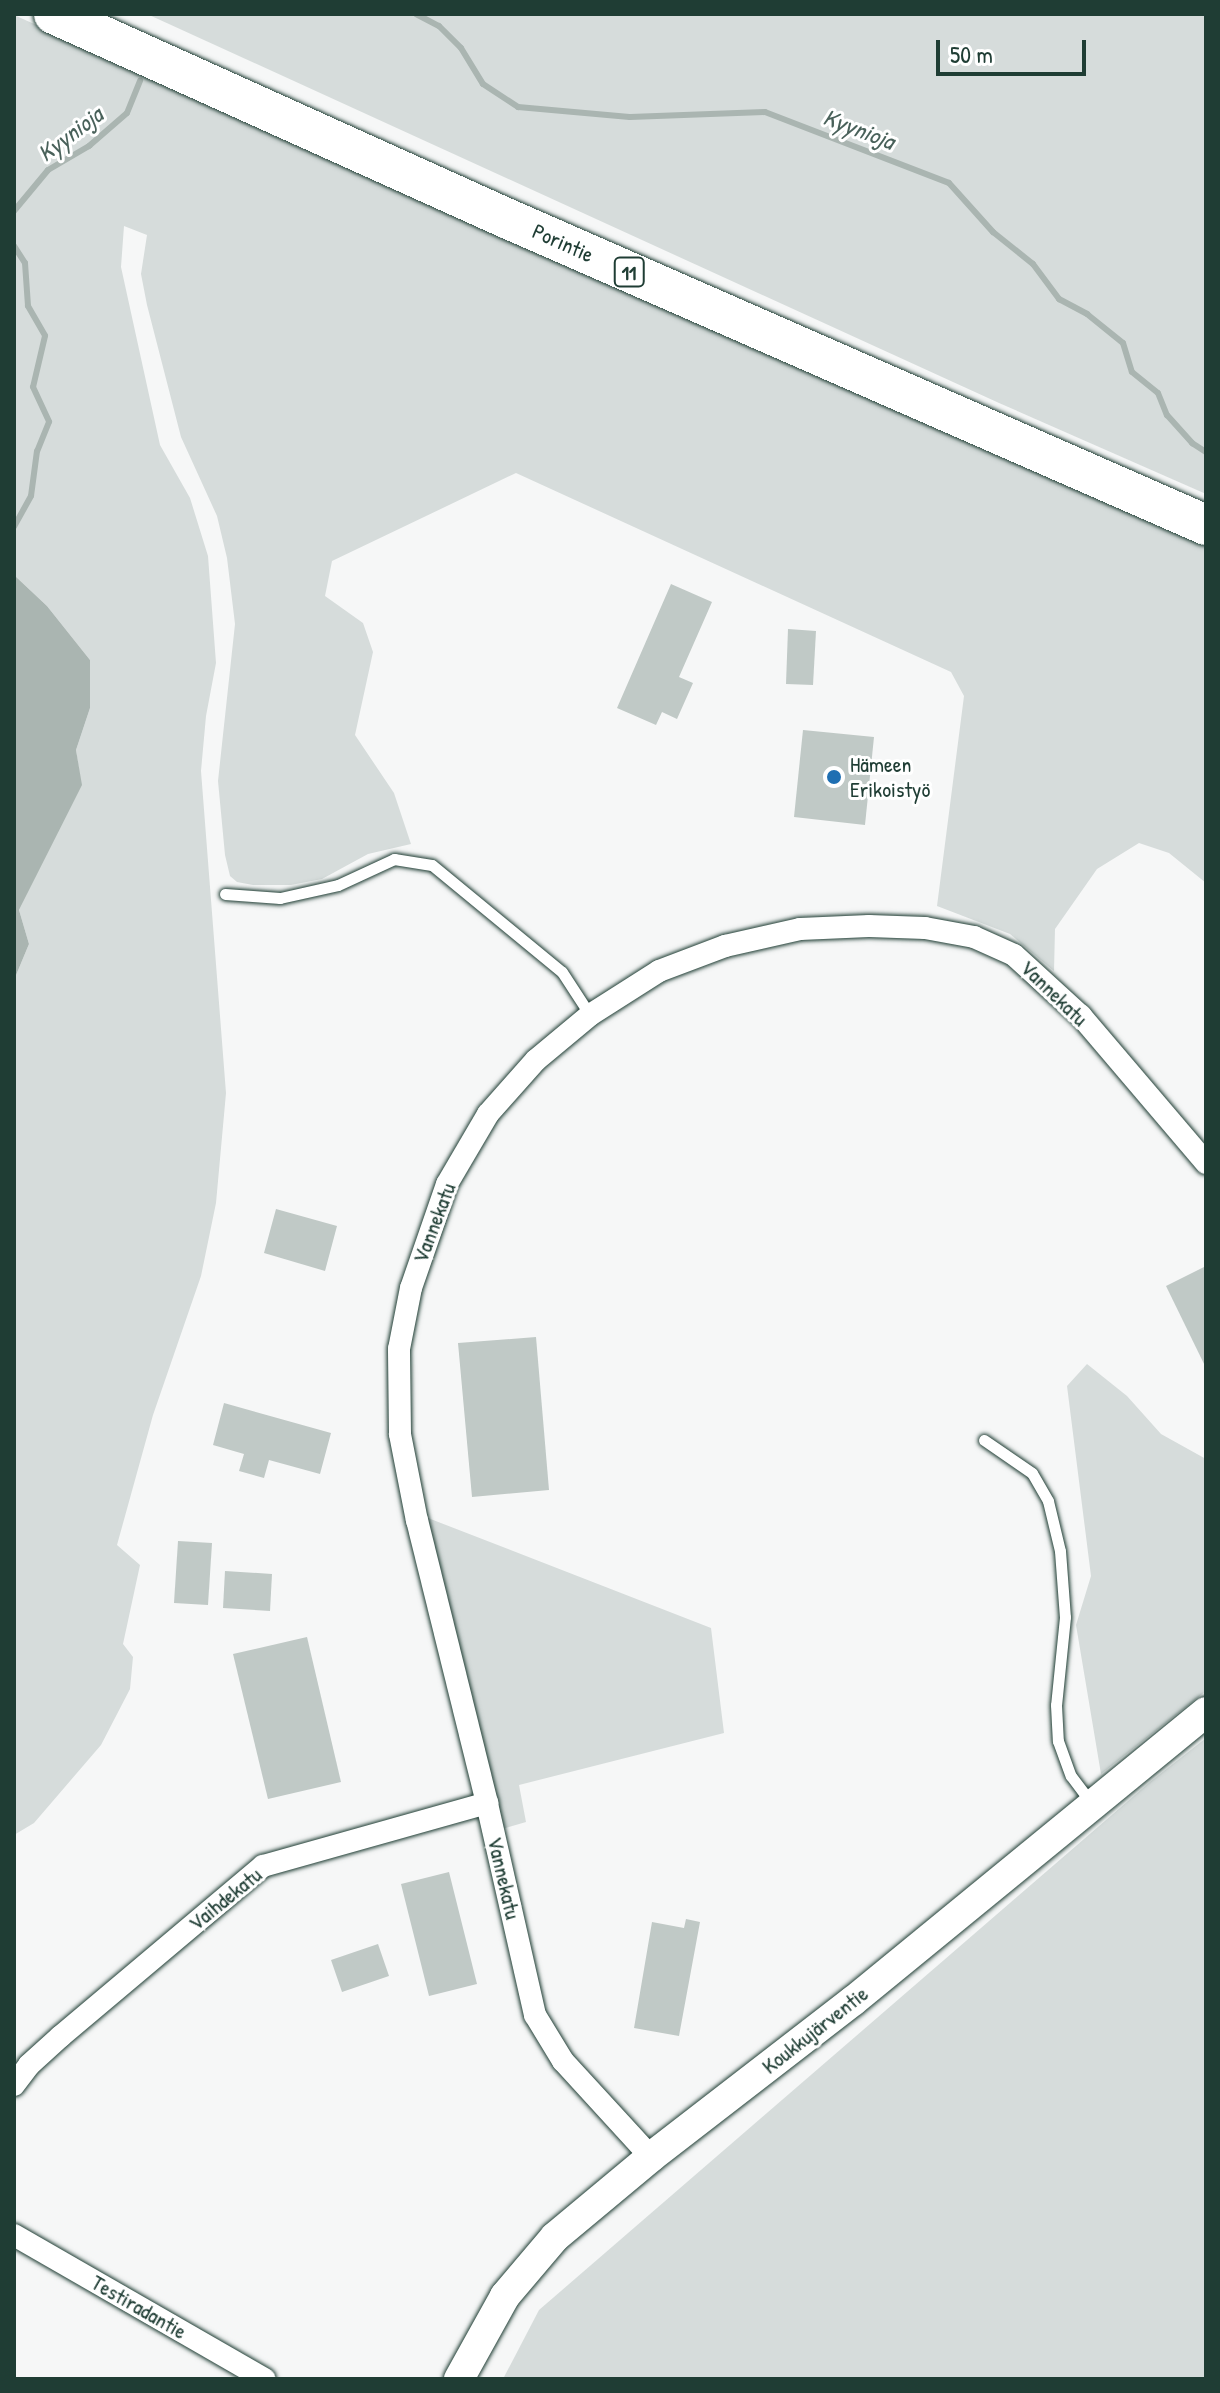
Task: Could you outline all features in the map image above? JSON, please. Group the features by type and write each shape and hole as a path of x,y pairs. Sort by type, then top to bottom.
{"highway":[{"name":"Porintie","path":"54,14 521,224 1206,525"}],"street":[{"name":"Vannekatu","path":"651,2157 563,2061 535,2015 487,1803 417,1521 400,1434 399,1349 411,1288 447,1184 488,1114 536,1060 590,1015 659,971 725,946 800,929 869,926 925,928 974,937 1014,955 1081,1016 1206,1163"},
{"name":"Koukkujärventie","path":"459,2379 505,2296 528,2265 566,2227 651,2157 853,2001 1206,1712"},
{"name":"Vaihdekatu","path":"14,2085 29,2065 61,2036 263,1866 487,1803"},
{"name":"Testiradantie","path":"14,2235 264,2379"}],"lane":[{"path":"225,894 280,898 338,885 394,859 432,865 562,972 590,1015"},
{"path":"984,1440 1032,1473 1048,1501 1060,1551 1065,1617 1056,1705 1058,1741 1071,1776 1092,1804"}],"shaded area":[{"path":"147,14 1206,14 1206,494 999,403"},
{"path":"14,15 1206,544 1206,883 1169,853 1139,843 1097,869 1055,929 1054,971 1010,934 937,906 964,696 951,672 516,473 332,561 325,596 363,623 373,652 355,735 394,793 411,844 368,854 322,879 291,885 237,882 230,876 225,855 218,781 235,624 227,558 217,516 181,437 147,305 141,274 147,235 124,226 121,267 160,445 190,498 208,556 216,663 206,716 201,771 226,1093 216,1203 201,1276 153,1415 117,1545 140,1565 123,1644 133,1657 130,1689 101,1745 34,1823 14,1835 14,980 29,944 19,910 81,785 76,750 90,708 90,660 47,606 14,575"},
{"path":"14,575 47,606 90,660 90,708 76,750 82,785 19,910 29,944 14,980"},
{"path":"1087,1364 1127,1396 1161,1434 1206,1459 1206,1691 1101,1774 1076,1625 1091,1576 1067,1386"},
{"path":"428,1518 711,1628 724,1733 519,1785 526,1822 502,1829"},
{"path":"1206,1738 1206,2379 503,2379 539,2310 1150,1782"}],"building":[{"path":"671,584 712,602 679,677 693,683 677,719 662,712 656,725 617,708"},
{"path":"788,629 816,631 813,685 786,684"},
{"name":"Hämeen Erikoistyö","path":"803,730 874,737 865,825 794,817"},
{"path":"276,1209 337,1226 325,1271 264,1253"},
{"path":"1206,1266 1206,1368 1166,1286"},
{"path":"536,1337 549,1490 472,1497 458,1343"},
{"path":"224,1403 331,1433 320,1474 269,1460 264,1478 239,1471 244,1454 213,1445"},
{"path":"178,1541 212,1543 208,1605 174,1603"},
{"path":"225,1571 272,1574 270,1611 223,1608"},
{"path":"307,1637 341,1782 268,1799 233,1654"},
{"path":"449,1872 477,1984 429,1996 401,1884"},
{"path":"686,1919 700,1922 679,2036 634,2028 652,1922 684,1928"},
{"path":"378,1944 389,1976 342,1992 331,1960"}],"waterway":[{"name":"Kyynioja","path":"416,14 439,26 461,48 483,84 518,107 630,117 765,112 949,183 993,232 1033,264 1059,299 1087,314 1123,343 1132,372 1158,393 1167,415 1192,443 1206,452"},
{"name":"Kyynioja","path":"14,211 48,170 89,146 127,113 140,81"},
{"name":"Kyynioja","path":"14,246 25,263 28,306 45,336 33,387 49,422 37,451 31,496 14,527"}],"place":[{"name":"Hämeen Erikoistyö","path":"834,777"}]}
